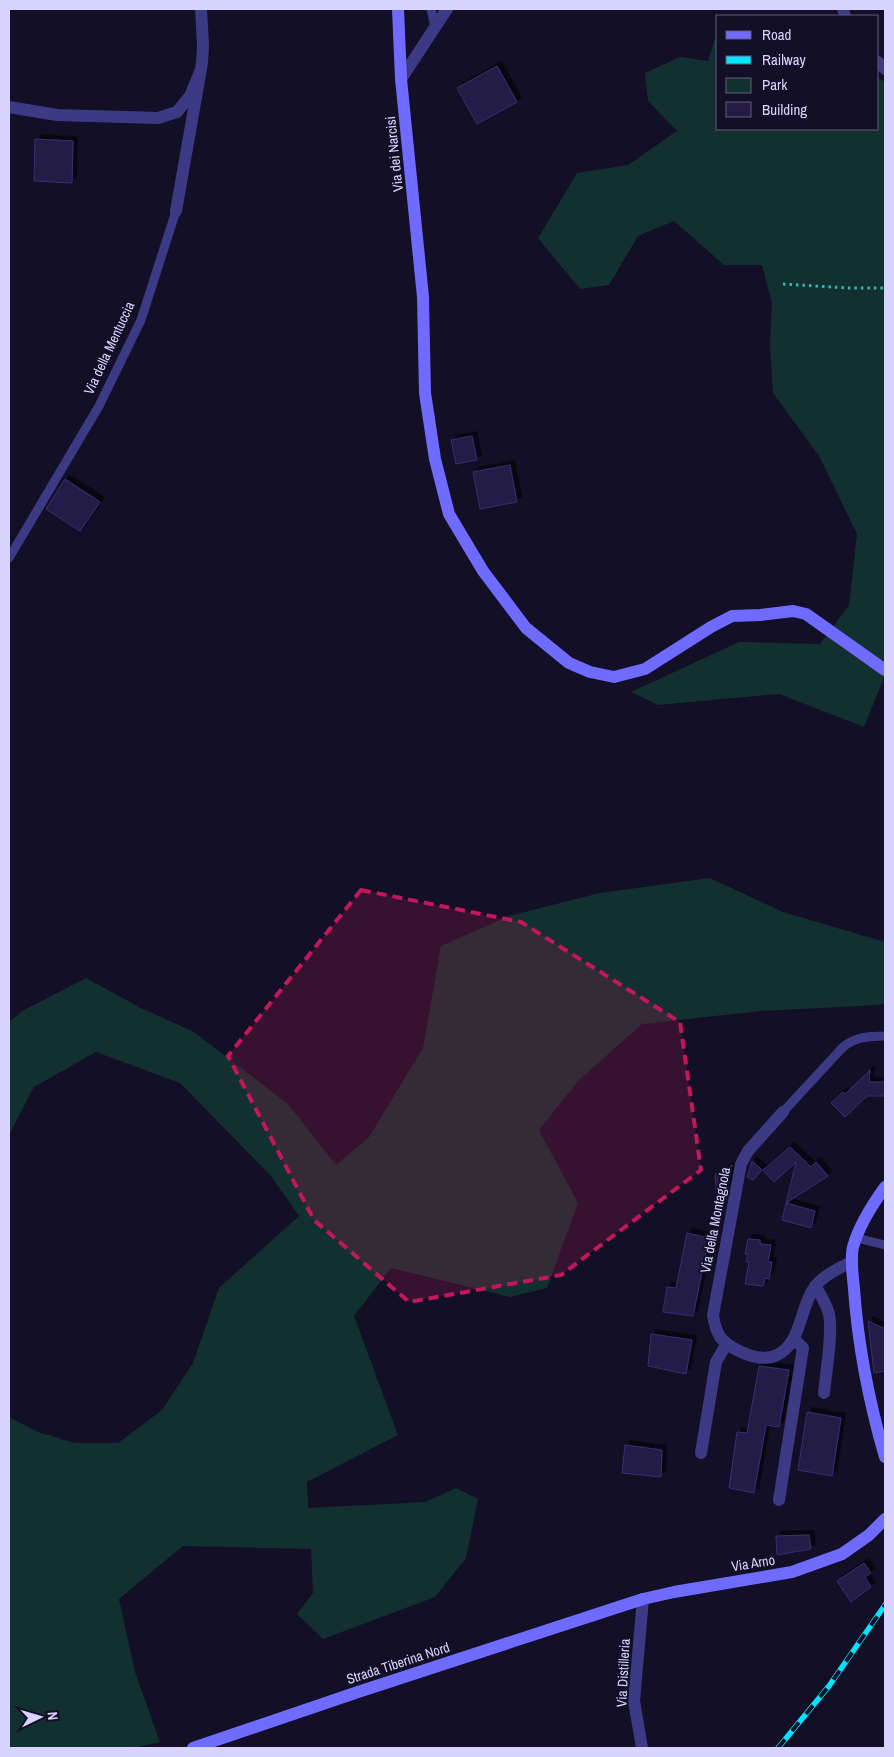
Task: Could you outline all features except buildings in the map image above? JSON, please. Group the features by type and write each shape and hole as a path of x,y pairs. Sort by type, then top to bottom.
{"street":[{"name":"Via della Mentuccia","path":"176,211 200,72 203,45 201,9"},
{"name":"Via dei Narcisi","path":"398,9 401,79 422,297 425,393 435,459 449,514 483,571 526,628 569,663 590,672 614,677 645,669 711,626 732,616 793,611 806,614 885,670"},
{"path":"401,79 446,9"},
{"name":"Via della Mentuccia","path":"9,107 57,115 158,118 177,112 190,96 200,72"},
{"name":"Via della Montagnola","path":"726,1345 715,1329 713,1315 741,1164 748,1151 783,1112"},
{"path":"885,1187 860,1227 853,1249 852,1262 857,1330 885,1457"},
{"path":"700,1453 716,1362 726,1345 744,1354 766,1359 783,1352 794,1339 808,1297 815,1286 840,1266 852,1262"},
{"path":"815,1286 823,1298 829,1314 830,1327 824,1393"},
{"path":"779,1500 803,1348 794,1339"},
{"name":"Via Arno","path":"612,1609 674,1592 792,1572 842,1554 869,1535 885,1519"},
{"name":"Via Distilleria","path":"642,1748 634,1701 643,1599"},
{"name":"Strada Tiberina Nord","path":"193,1748 367,1688 612,1609"}],"lane":[{"path":"431,9 435,27"},
{"name":"Via della Mentuccia","path":"9,558 99,406 128,346 140,320 176,211"},
{"path":"783,1112 851,1040 868,1036 885,1036"},
{"path":"857,1238 885,1245"}],"path":[{"path":"783,284 885,288"}],"highlighted area":[{"path":"361,890 521,922 680,1022 701,1170 561,1275 409,1302 314,1220 228,1056"}],"green space":[{"path":"716,39 716,130 879,130 879,79 885,82 885,675 864,727 779,694 658,705 631,692 739,642 820,644 849,605 857,534 819,456 773,393 770,343 772,303 762,265 724,265 674,221 638,236 609,285 580,289 538,238 577,173 628,165 677,131 648,101 645,73 680,57 708,61"},
{"path":"710,878 783,912 885,942 885,1003 878,1005 761,1011 642,1024 579,1080 539,1130 578,1203 547,1288 510,1297 391,1268 354,1316 398,1435 307,1482 308,1508 425,1502 456,1488 478,1499 466,1558 435,1597 323,1639 297,1614 313,1593 311,1549 183,1546 119,1599 135,1672 160,1742 134,1748 9,1748 9,1417 38,1432 75,1443 118,1443 162,1410 193,1363 219,1288 299,1216 271,1176 180,1083 96,1052 34,1087 9,1135 9,1022 22,1011 86,978 141,1008 194,1032 288,1104 336,1165 369,1137 423,1048 441,946 509,916 600,893"}],"railway":[{"path":"778,1748 829,1686 885,1605"}]}
